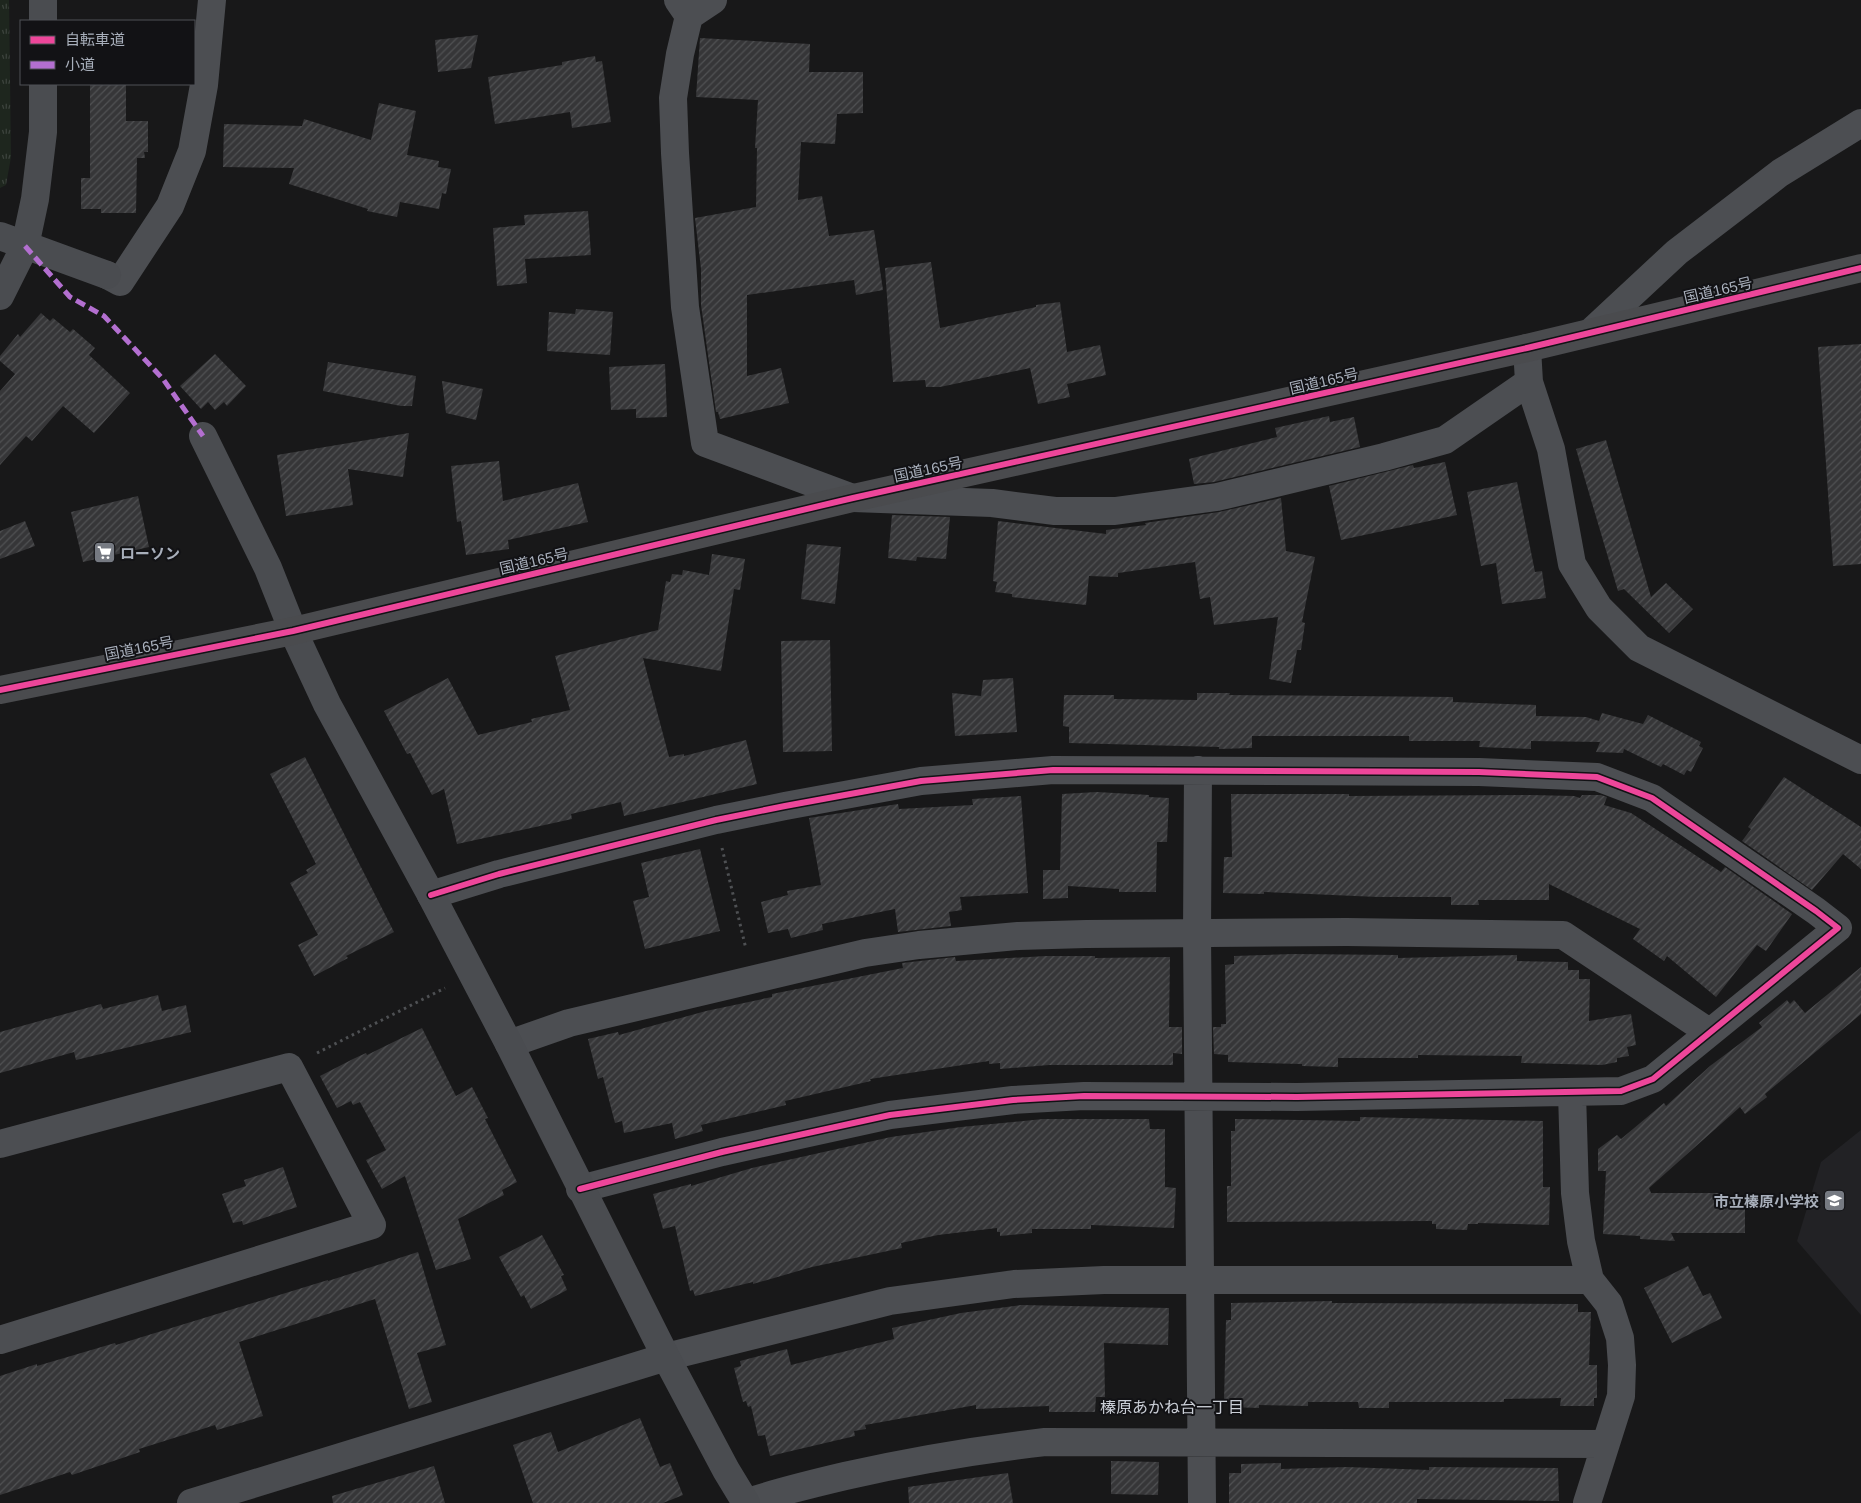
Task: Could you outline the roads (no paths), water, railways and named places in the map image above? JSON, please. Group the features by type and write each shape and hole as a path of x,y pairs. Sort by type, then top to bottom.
{"highway":[{"name":"国道165号","path":"0,690 293,631 854,498 1527,348 1861,268"}],"street":[{"path":"43,0 43,20"},
{"path":"0,236 107,275 120,282 170,206 192,151 204,84 212,0"},
{"path":"713,0 684,8 680,54 673,98 685,307 705,443 854,498 992,503 1055,511 1115,511 1217,497 1384,457 1444,440 1528,382"},
{"path":"0,296 25,246 34,199 43,132 43,85"},
{"path":"1592,332 1677,252 1780,173 1861,122"},
{"path":"1527,348 1528,382 1551,449 1572,564 1599,608 1639,648 1861,760"},
{"path":"203,436 268,568 293,631 327,704 431,895 509,1044 580,1189 666,1357 726,1470 746,1503 783,1490 967,1451 1044,1442 1201,1441 1605,1444"},
{"path":"431,895 500,874 716,820 921,781 1053,770 1479,772 1597,776 1652,798 1838,928 1708,1032 1653,1079 1621,1091 1200,1097 1084,1096 1013,1100 890,1115 722,1152 580,1189"},
{"path":"1198,770 1197,933 1200,1097 1202,1503"},
{"path":"509,1044 569,1023 865,953 919,945 1018,936 1197,933 1347,932 1563,935 1708,1032"},
{"path":"0,1144 289,1067 372,1225 0,1340"},
{"path":"1572,1093 1575,1193 1581,1242 1590,1280 1609,1304 1620,1338 1622,1365 1621,1396 1587,1503"},
{"path":"190,1503 666,1357 880,1304 947,1292 1032,1283 1104,1280 1590,1280"}],"place":[{"name":"ローソン","path":"104,553"},
{"name":"市立榛原小学校","path":"1835,1201"}],"district":[{"name":"榛原あかね台一丁目","path":"1172,1407"}]}
